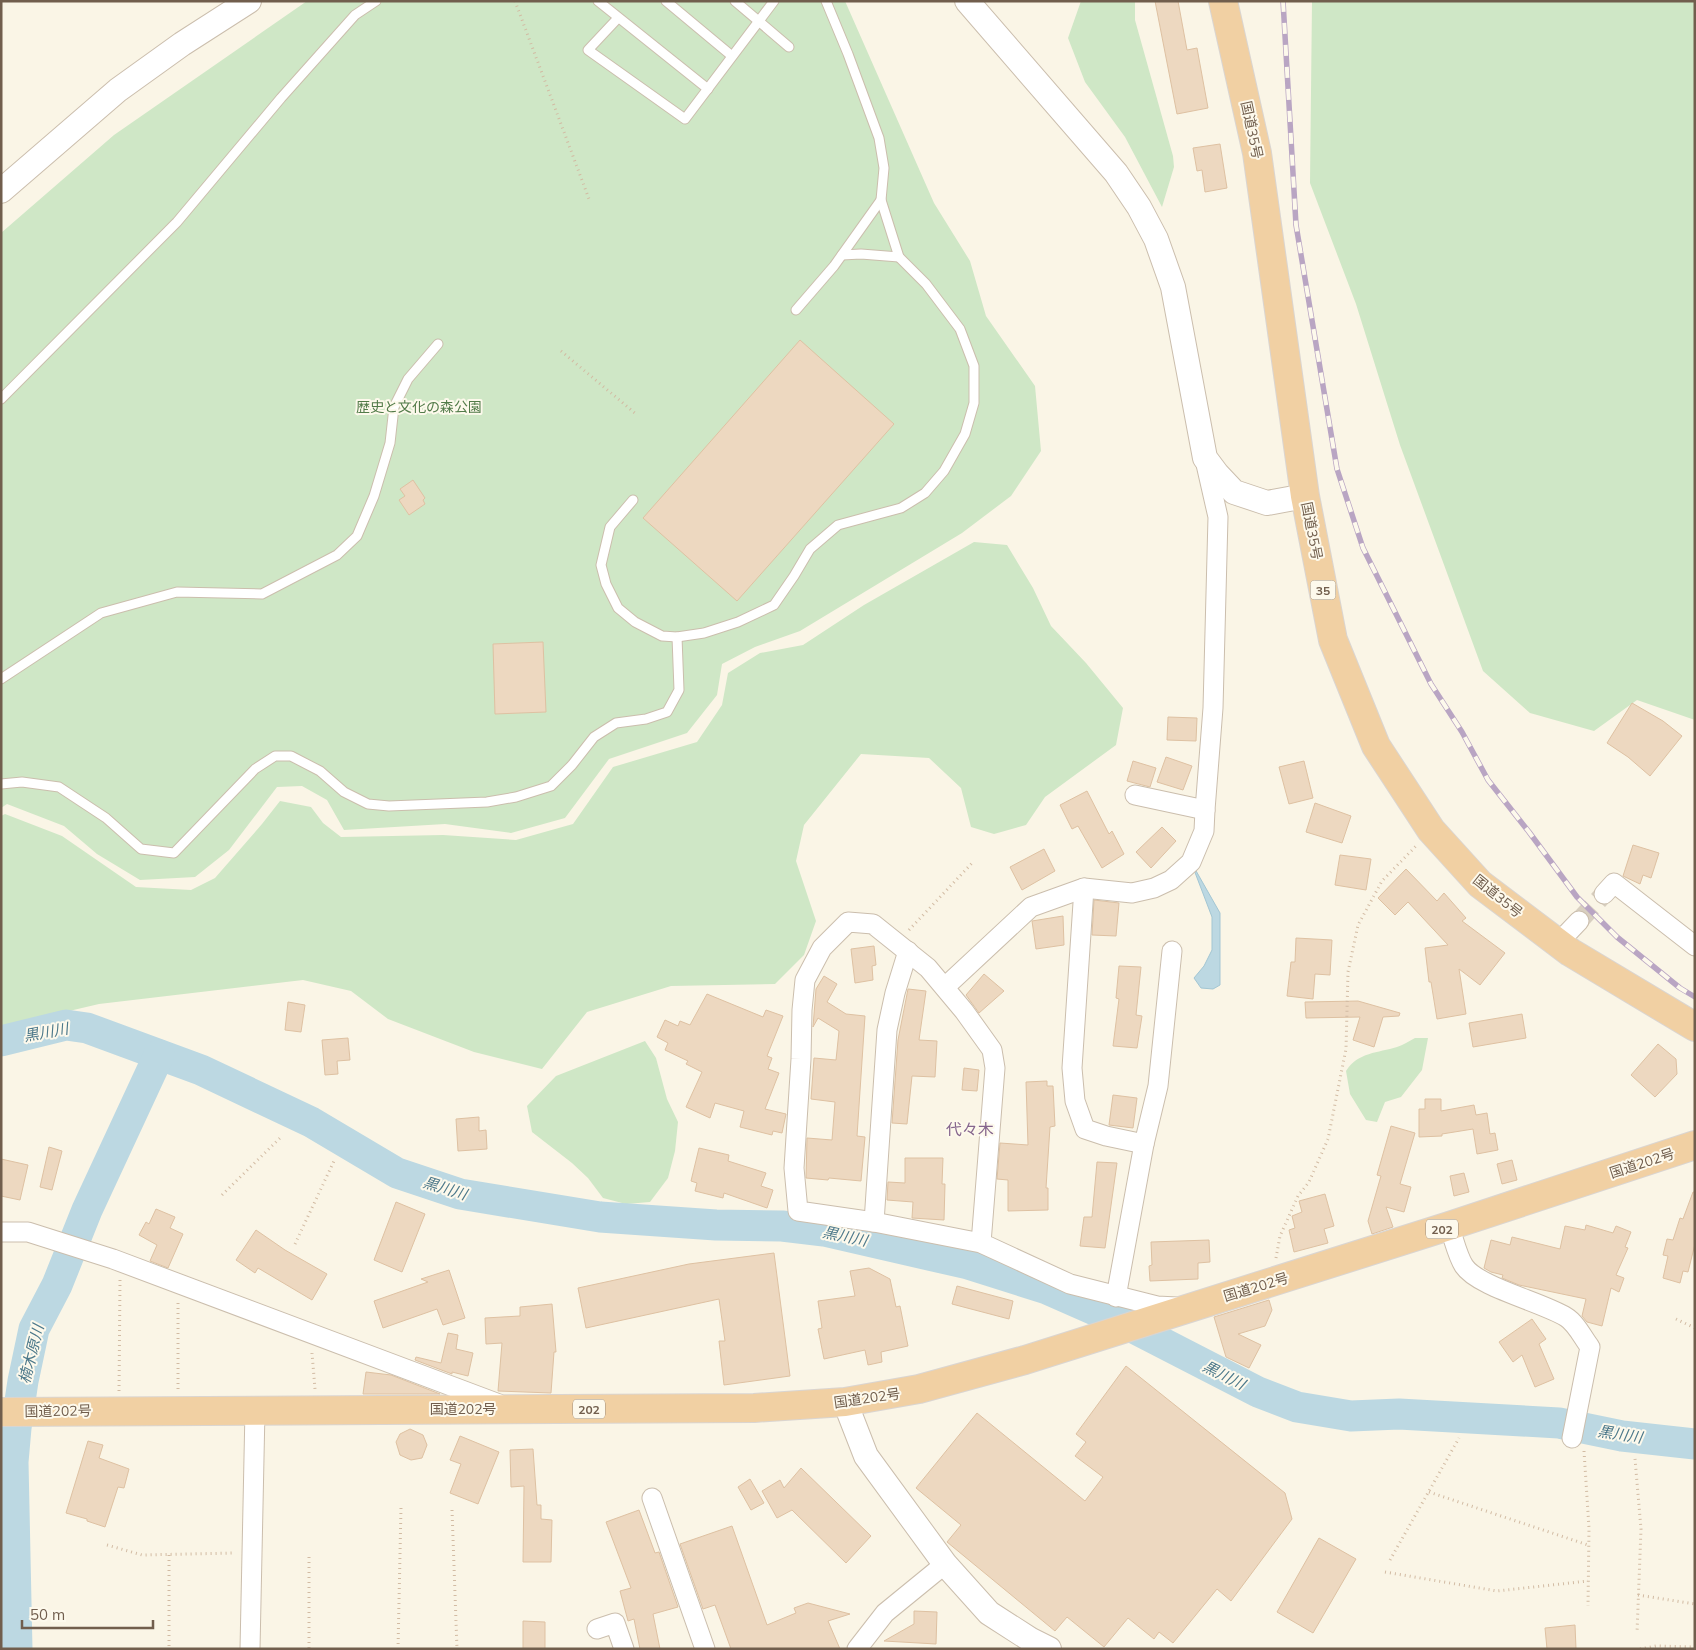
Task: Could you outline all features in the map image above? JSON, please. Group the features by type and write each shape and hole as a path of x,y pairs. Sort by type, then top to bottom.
{"highway":[{"name":"国道35号","path":"1223,1 1257,153 1304,496 1333,640 1376,746 1431,830 1480,884 1570,952 1695,1027"},
{"name":"国道202号","path":"1,1412 754,1408 845,1402 919,1390 1100,1337 1450,1226 1695,1145"}],"street":[{"path":"2,190 118,90 182,44 249,1"},
{"path":"945,987 1031,907 1084,888 1132,893 1154,888 1172,880 1191,862 1204,831 1213,708 1218,517 1173,287 1156,238 1139,207 1116,173 967,1"},
{"path":"1205,458 1234,492 1267,503 1304,496"},
{"path":"1135,795 1205,810"},
{"path":"1604,894 1614,883 1695,946"},
{"path":"1084,888 1072,1068 1075,1101 1084,1129 1144,1144"},
{"path":"1558,943 1579,921"},
{"path":"981,1243 995,1068 992,1050 945,987 906,942 873,924 848,922 822,948 805,980 794,1168 798,1211 874,1222 981,1243 1070,1284 1157,1306 1188,1308"},
{"path":"874,1222 888,1030 906,942"},
{"path":"1116,1297 1144,1144 1158,1086 1172,951"},
{"path":"1450,1226 1464,1266 1472,1274 1484,1282 1529,1299 1568,1318 1590,1347 1578,1444"},
{"path":"1,1232 28,1232 116,1266 512,1409"},
{"path":"845,1402 866,1456 945,1564 989,1613 1036,1646"},
{"path":"250,1649 256,1410"},
{"path":"652,1498 705,1649"},
{"path":"857,1649 885,1613 945,1564"},
{"path":"597,1629 614,1623 624,1649"}],"lane":[{"path":"1,399 176,222 354,16 376,1"},
{"path":"598,1 708,89"},
{"path":"666,1 732,56"},
{"path":"735,1 789,47"},
{"path":"618,18 588,50 685,119 774,1"},
{"path":"633,500 610,527 601,565 606,584 618,608 635,622 662,636 677,637 704,633 738,622 774,605 810,549 838,526 902,508 925,493 944,471 965,434 974,403 974,366 960,329 926,284 899,257 881,200 884,168 879,138 826,1"},
{"path":"796,310 834,266 881,200"},
{"path":"842,255 861,254 899,257"},
{"path":"1,678 101,613 177,592 262,594 337,555 357,536 374,496 390,443 394,407 408,379 438,344"},
{"path":"1,784 22,782 59,787 106,818 141,850 174,853 255,769 275,756 291,756 320,771 344,792 368,804 389,806 438,805 487,802 516,797 551,786 572,765 594,737 616,723 646,719 667,712 679,690 677,637"}],"path":[{"path":"516,1 589,199"},
{"path":"561,351 636,414"},
{"path":"1271,1283 1280,1236 1298,1196 1309,1182 1328,1139 1346,1049 1348,972 1358,925 1382,881 1431,830"},
{"path":"906,942 974,861"},
{"path":"222,1195 282,1136"},
{"path":"296,1244 334,1161"},
{"path":"116,1266 119,1394"},
{"path":"178,1295 178,1394"},
{"path":"1676,1319 1695,1328"},
{"path":"312,1347 315,1395"},
{"path":"1390,1560 1459,1438"},
{"path":"1578,1444 1588,1545 1588,1606"},
{"path":"1635,1459 1641,1528 1636,1633"},
{"path":"1429,1492 1588,1545"},
{"path":"398,1649 401,1508"},
{"path":"452,1510 457,1649"},
{"path":"107,1545 142,1555 238,1553"},
{"path":"169,1554 169,1649"},
{"path":"309,1557 310,1649"},
{"path":"1385,1572 1497,1591 1588,1581"},
{"path":"1638,1595 1695,1604"},
{"path":"1640,1649 1656,1646 1695,1647"}],"green space":[{"name":"歴史と文化の森公園","path":"307,1 845,1 934,203 970,261 986,316 1035,386 1041,451 1011,496 962,533 800,631 755,647 722,664 717,695 687,733 609,759 565,818 511,833 445,824 344,830 327,800 302,786 277,787 229,850 195,877 140,880 97,854 64,826 7,804 1,808 1,233 114,135"},
{"path":"1081,1 1135,1 1135,20 1173,156 1174,167 1162,207 1125,137 1085,82 1068,38"},
{"path":"1312,1 1695,1 1695,720 1637,700 1594,731 1530,713 1483,671 1400,445 1356,304 1310,183"},
{"path":"974,542 1007,545 1033,588 1051,626 1086,663 1123,708 1116,745 1045,797 1026,825 994,834 971,827 961,788 929,758 861,754 804,825 796,861 816,921 804,955 775,984 671,986 587,1012 542,1069 474,1052 388,1019 351,991 303,980 99,1004 1,1027 1,816 5,814 62,836 136,887 191,890 215,878 280,801 311,807 323,823 341,837 443,835 516,840 573,824 613,767 697,742 722,705 728,673 760,653 803,645 864,605"},
{"path":"1415,1038 1428,1038 1422,1070 1401,1097 1385,1102 1377,1122 1366,1120 1350,1094 1346,1071 1356,1060 1362,1057 1397,1047"},
{"path":"645,1041 656,1058 667,1099 678,1122 675,1151 668,1178 650,1202 626,1204 603,1198 588,1178 572,1163 532,1132 527,1106 556,1076"}],"water":[{"path":"1191,862 1220,913 1220,985 1213,989 1201,988 1194,978 1204,966 1212,950 1212,917"}],"building":[{"path":"1155,1 1178,1 1187,50 1197,48 1208,108 1177,114"},
{"path":"1220,144 1227,188 1205,192 1202,170 1197,171 1193,148"},
{"path":"800,340 894,424 737,601 643,518"},
{"path":"413,480 425,498 423,500 425,504 409,515 399,500 405,496 400,489"},
{"path":"543,642 546,712 495,714 493,644"},
{"path":"1632,703 1663,721 1682,736 1650,776 1628,757 1607,743"},
{"path":"1168,717 1197,718 1196,741 1167,740"},
{"path":"1166,757 1192,766 1183,790 1157,782"},
{"path":"1133,761 1156,768 1150,787 1127,781"},
{"path":"1304,761 1313,798 1289,804 1279,767"},
{"path":"1087,791 1109,834 1112,831 1124,854 1102,868 1078,826 1072,829 1060,805"},
{"path":"1315,803 1351,816 1342,843 1306,832"},
{"path":"1162,827 1176,841 1151,868 1136,852"},
{"path":"1633,845 1659,853 1651,878 1643,875 1640,884 1623,876"},
{"path":"1044,849 1055,871 1022,890 1010,867"},
{"path":"1340,855 1371,859 1366,890 1335,885"},
{"path":"1406,869 1437,901 1444,893 1466,918 1462,921 1505,953 1480,985 1459,969 1466,1014 1437,1019 1431,982 1429,982 1425,948 1448,945 1408,902 1395,915 1378,898"},
{"path":"1094,900 1119,903 1116,936 1092,935"},
{"path":"1063,916 1064,945 1036,949 1032,921"},
{"path":"1296,938 1332,940 1330,975 1315,974 1313,999 1287,996 1291,962 1295,962"},
{"path":"874,946 876,965 872,966 873,980 855,983 851,949"},
{"path":"1119,966 1141,967 1136,1015 1142,1016 1137,1048 1113,1046 1119,999 1116,998"},
{"path":"984,974 1004,991 979,1013 966,995"},
{"path":"824,976 837,984 827,1002 846,1014 865,1016 857,1136 865,1137 861,1181 806,1178 807,1138 832,1140 835,1102 811,1099 814,1058 836,1060 839,1031 818,1018 813,1027 816,989"},
{"path":"908,989 926,991 919,1040 937,1041 935,1077 912,1076 907,1124 892,1123 898,1040"},
{"path":"707,994 763,1017 766,1010 783,1016 767,1056 772,1058 768,1069 779,1073 765,1109 786,1114 782,1133 773,1131 772,1135 740,1127 744,1111 715,1103 710,1118 686,1107 702,1072 686,1064 688,1061 665,1050 668,1043 657,1037 665,1020 678,1026 680,1021 690,1025"},
{"path":"1358,1001 1400,1013 1399,1016 1383,1017 1374,1047 1353,1040 1360,1017 1306,1018 1305,1002"},
{"path":"288,1002 305,1005 301,1032 285,1030"},
{"path":"1522,1014 1526,1038 1473,1047 1469,1023"},
{"path":"348,1038 350,1060 337,1061 338,1074 325,1075 322,1040"},
{"path":"1658,1044 1676,1059 1677,1074 1655,1097 1631,1075"},
{"path":"964,1068 979,1070 977,1091 962,1090"},
{"path":"1047,1081 1047,1086 1053,1086 1055,1126 1050,1127 1046,1188 1048,1188 1048,1210 1008,1211 1008,1180 997,1179 1000,1143 1028,1145 1026,1082"},
{"path":"1113,1095 1137,1098 1133,1128 1109,1125"},
{"path":"1425,1099 1441,1099 1441,1111 1474,1105 1476,1115 1487,1113 1490,1134 1495,1133 1498,1150 1477,1154 1473,1129 1442,1134 1442,1136 1419,1137 1419,1109 1425,1109"},
{"path":"479,1117 479,1131 486,1130 487,1149 458,1151 456,1119"},
{"path":"1391,1126 1415,1133 1400,1184 1411,1187 1404,1212 1386,1207 1393,1227 1372,1234 1368,1221 1381,1176 1377,1175"},
{"path":"49,1147 62,1151 52,1190 40,1187"},
{"path":"699,1148 729,1155 728,1161 766,1173 761,1186 773,1190 767,1208 724,1193 723,1198 695,1191 697,1183 691,1181"},
{"path":"905,1158 943,1158 942,1184 945,1184 944,1220 912,1218 913,1202 887,1200 888,1182 905,1183"},
{"path":"1,1159 28,1165 20,1200 1,1196"},
{"path":"1512,1160 1517,1180 1502,1184 1497,1164"},
{"path":"1097,1162 1117,1163 1105,1248 1080,1246 1084,1217 1092,1217"},
{"path":"1464,1173 1469,1192 1454,1196 1450,1176"},
{"path":"1693,1192 1695,1192 1695,1244 1688,1272 1683,1271 1680,1283 1663,1278 1668,1256 1663,1255 1667,1239 1673,1240 1680,1218 1683,1219"},
{"path":"1325,1194 1334,1226 1324,1229 1328,1243 1294,1252 1289,1230 1295,1228 1292,1216 1302,1212 1299,1201"},
{"path":"396,1202 425,1214 402,1272 374,1260"},
{"path":"156,1209 175,1217 170,1228 183,1234 168,1268 150,1261 157,1245 139,1235 146,1222 149,1224"},
{"path":"1586,1225 1613,1233 1616,1226 1631,1232 1625,1247 1628,1248 1616,1275 1624,1278 1619,1292 1611,1288 1602,1326 1587,1322 1582,1316 1586,1299 1519,1285 1502,1278 1503,1275 1484,1268 1491,1240 1510,1245 1512,1237 1560,1249 1565,1226 1585,1230"},
{"path":"256,1230 285,1250 327,1274 312,1300 258,1268 255,1273 236,1260"},
{"path":"1209,1240 1210,1262 1198,1263 1198,1279 1150,1281 1149,1266 1152,1265 1151,1242"},
{"path":"774,1253 790,1376 724,1385 719,1341 725,1341 719,1299 586,1328 578,1288 689,1264"},
{"path":"869,1268 890,1279 896,1307 900,1306 908,1346 881,1352 882,1362 868,1365 865,1350 824,1359 818,1329 822,1328 818,1301 855,1296 850,1271"},
{"path":"449,1270 465,1318 443,1325 437,1309 383,1328 374,1301 428,1282 421,1279"},
{"path":"957,1286 1013,1301 1009,1319 952,1304"},
{"path":"1269,1300 1272,1310 1265,1326 1238,1334 1261,1345 1249,1368 1226,1357 1214,1317"},
{"path":"552,1304 556,1352 554,1352 551,1393 498,1391 502,1343 486,1344 485,1318 520,1316 520,1307"},
{"path":"1532,1319 1546,1339 1539,1344 1554,1379 1535,1387 1522,1355 1513,1362 1499,1342"},
{"path":"448,1333 458,1335 456,1349 473,1353 468,1376 452,1372 452,1374 415,1360 416,1357 441,1363"},
{"path":"1126,1366 1285,1493 1292,1519 1231,1601 1217,1589 1173,1643 1159,1632 1154,1639 1128,1618 1104,1647 1067,1617 1055,1631 947,1542 961,1525 916,1488 977,1413 1085,1501 1103,1477 1075,1456 1086,1442 1076,1434"},
{"path":"366,1372 391,1375 440,1394 363,1394"},
{"path":"410,1429 423,1435 427,1445 422,1458 411,1460 400,1455 396,1442 400,1434"},
{"path":"460,1436 499,1452 478,1504 450,1493 461,1464 450,1460"},
{"path":"88,1441 103,1445 99,1458 129,1469 124,1488 118,1487 105,1527 66,1513"},
{"path":"533,1449 537,1505 541,1505 541,1519 552,1520 551,1562 523,1562 524,1486 511,1487 510,1450"},
{"path":"801,1468 871,1536 846,1563 792,1510 777,1518 762,1491 780,1480 784,1488"},
{"path":"750,1479 764,1503 751,1510 738,1487"},
{"path":"639,1510 655,1553 659,1552 678,1607 653,1614 660,1649 640,1649 634,1619 628,1621 620,1591 631,1588 606,1522"},
{"path":"732,1526 767,1625 796,1613 794,1608 808,1603 850,1614 828,1621 840,1649 731,1649 715,1605 703,1609 680,1544"},
{"path":"1319,1538 1356,1559 1313,1633 1277,1612"},
{"path":"914,1611 937,1612 936,1644 884,1641 914,1624"},
{"path":"523,1621 545,1622 545,1649 523,1649"},
{"path":"1575,1625 1576,1649 1547,1649 1545,1628"}],"waterway":[{"name":"黒川川","path":"1,1041 66,1025 87,1028 201,1070 311,1122 397,1173 460,1194 600,1217 716,1225 782,1226 824,1231 968,1264 1047,1289 1122,1322 1258,1392 1297,1407 1351,1416 1399,1414 1559,1423 1622,1436 1695,1444"},
{"name":"楠木原川","path":"17,1649 13,1462 23,1381 34,1329 57,1285 87,1210 159,1055"}],"tunnel":[{"path":"1579,921 1604,894"}],"railway":[{"path":"1283,1 1296,225 1337,469 1363,548 1431,684 1462,732 1488,780 1577,897 1617,937 1680,988 1695,997"}],"district":[{"name":"代々木","path":"970,1129"}]}
